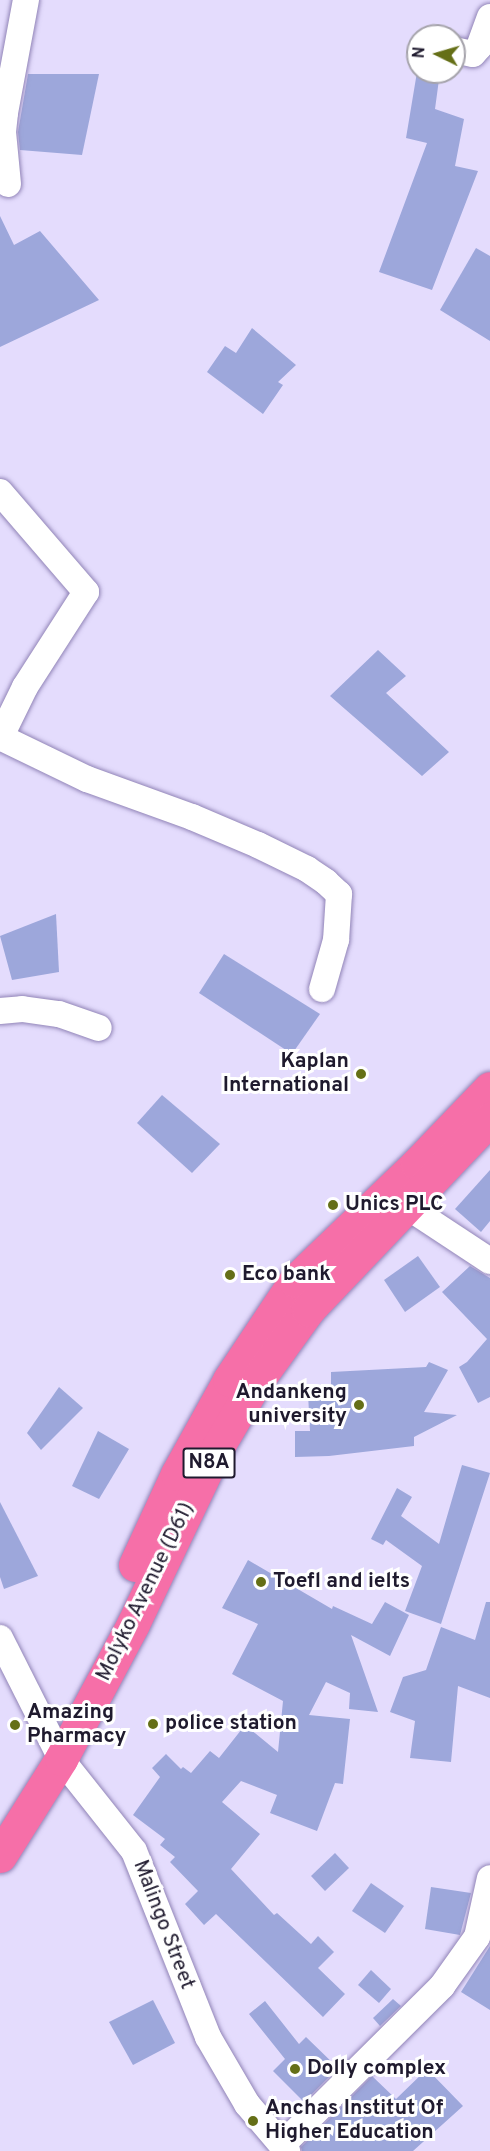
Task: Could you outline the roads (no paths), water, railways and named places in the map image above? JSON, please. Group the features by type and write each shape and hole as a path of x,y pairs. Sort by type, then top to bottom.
{"highway":[{"name":"Molyko Avenue (D61)","path":"0,1856 55,1749 121,1595 177,1474 229,1380 295,1281 417,1164 490,1088"},
{"name":"Molyko Avenue (D61)","path":"0,1814 55,1749 133,1623 197,1487 242,1402 308,1310 490,1119"}],"street":[{"path":"8,184 3,132 26,0"},
{"path":"466,52 474,54 479,47 490,17"},
{"path":"0,492 86,592 25,687 0,737 87,779 192,817 258,845 307,869 326,882 339,894 336,940 322,989"},
{"path":"0,1011 22,1009 59,1014 99,1028"},
{"path":"408,1207 490,1261"},
{"name":"Malingo Street","path":"0,1639 55,1749 134,1851 208,2037 247,2104 285,2148"},
{"path":"285,2148 442,1986 477,1937 490,1878"}],"place":[{"name":"Kaplan International","path":"361,1074"},
{"name":"Unics PLC","path":"333,1205"},
{"name":"Eco bank","path":"230,1275"},
{"name":"Andankeng university","path":"359,1405"},
{"name":"Toefl and ielts","path":"261,1582"},
{"name":"police station","path":"153,1724"},
{"name":"Amazing Pharmacy","path":"15,1725"},
{"name":"Dolly complex","path":"295,2069"},
{"name":"Anchas Institut Of Higher Education","path":"253,2121"}]}
